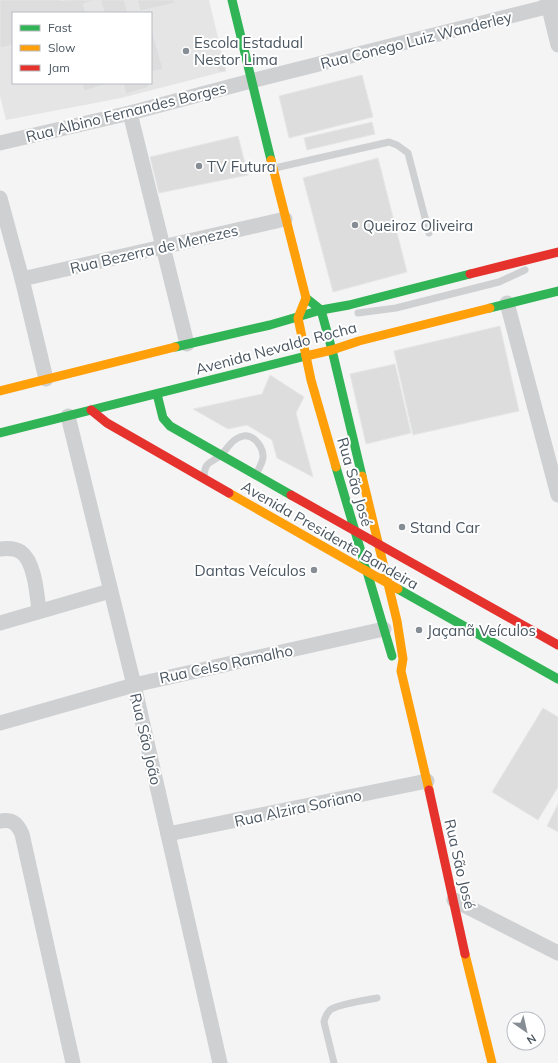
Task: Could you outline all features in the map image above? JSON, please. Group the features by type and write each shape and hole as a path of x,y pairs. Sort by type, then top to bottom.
{"main road":[{"path":"232,0 285,219 306,298 321,310"},
{"name":"Avenida Nevaldo Rocha","path":"0,391 558,252"},
{"name":"Avenida Nevaldo Rocha","path":"0,433 306,355 332,350 359,341 556,291"},
{"path":"298,318 306,298"},
{"name":"Rua São José","path":"321,310 389,584 397,620 403,659 401,671 470,975 492,1063"},
{"name":"Rua São José","path":"298,318 311,380 355,532 393,662 401,671"},
{"name":"Avenida Presidente Bandeira","path":"157,394 163,418 170,426 558,646"},
{"name":"Avenida Presidente Bandeira","path":"91,410 107,423 204,479 449,619 558,679"},
{"path":"449,619 461,616"},
{"path":"506,626 558,646"}],"street":[{"name":"Rua Conego Luiz Wanderley","path":"251,81 552,3"},
{"path":"552,3 558,45"},
{"name":"Rua Albino Fernandes Borges","path":"0,143 130,113 251,81"},
{"path":"130,113 162,248 187,344"},
{"path":"0,198 22,279 46,379"},
{"name":"Rua Bezerra de Menezes","path":"22,279 285,219"},
{"path":"508,303 558,495"},
{"name":"Rua São João","path":"68,416 110,592 134,684 220,1063"},
{"path":"0,549 11,548 20,551 27,557 35,585 39,611"},
{"path":"0,623 110,592"},
{"name":"Rua Celso Ramalho","path":"0,723 134,684 384,629"},
{"name":"Rua Alzira Soriano","path":"168,834 427,781"},
{"path":"0,821 12,821 18,826 22,834 73,1063"},
{"path":"454,900 558,953"}],"lane":[{"path":"273,169 389,142 397,145 408,153 429,233"},
{"path":"321,310 348,313 396,308 499,282 558,255"},
{"path":"204,479 205,468 208,463 221,454 230,443 240,436 251,438 260,446 263,460 256,474"},
{"path":"334,1063 324,1022 326,1016 330,1010 336,1007 377,998"}],"shaded area":[{"name":"Escola Estadual Nestor Lima","path":"0,0 209,0 226,71 121,98 6,120 0,96"}],"building":[{"path":"0,0 97,0 83,4 86,12 12,12 12,45 0,48"},
{"path":"101,0 124,0 128,12 104,12"},
{"path":"137,0 174,0 175,3 140,11"},
{"path":"152,30 163,69 152,72"},
{"path":"223,61 226,71 219,72 216,62"},
{"path":"362,75 373,117 289,138 279,96"},
{"path":"82,84 107,84 84,91"},
{"path":"123,84 148,84 149,87 126,94"},
{"path":"372,122 375,134 307,150 304,138"},
{"name":"TV Futura","path":"238,136 248,175 159,193 150,157"},
{"name":"Queiroz Oliveira","path":"378,158 407,272 333,292 303,178"},
{"path":"500,326 519,411 413,435 394,351"},
{"path":"395,364 411,433 366,444 350,374"},
{"path":"270,375 304,397 296,413 313,477 277,458 272,440 247,425 228,429 193,409 262,394"},
{"path":"543,708 558,717 558,787 538,820 492,792"},
{"path":"558,804 558,832 547,826"}],"traffic: fast":[{"path":"232,0 271,160"},
{"path":"175,347 270,325 321,310 349,305 470,274"},
{"path":"490,308 558,291"},
{"path":"306,298 321,310 362,476"},
{"path":"0,433 306,356"},
{"path":"157,394 163,418 170,426 291,495"},
{"path":"336,467 392,656"},
{"path":"398,589 558,679"}],"traffic: slow":[{"path":"271,160 306,298 298,318 311,380 336,467"},
{"path":"306,356 490,308"},
{"path":"0,391 175,347"},
{"path":"362,476 397,621 403,659 401,671 429,790"},
{"path":"229,493 398,589"},
{"path":"465,954 492,1063"}],"traffic: jam":[{"path":"470,274 558,252"},
{"path":"91,410 107,423 229,493"},
{"path":"291,495 558,645"},
{"path":"429,790 465,954"}],"place":[{"name":"Escola Estadual Nestor Lima","path":"186,51"},
{"name":"TV Futura","path":"199,166"},
{"name":"Queiroz Oliveira","path":"355,225"},
{"name":"Stand Car","path":"402,527"},
{"name":"Dantas Veículos","path":"314,570"},
{"name":"Jaçanã Veículos","path":"419,630"}]}
